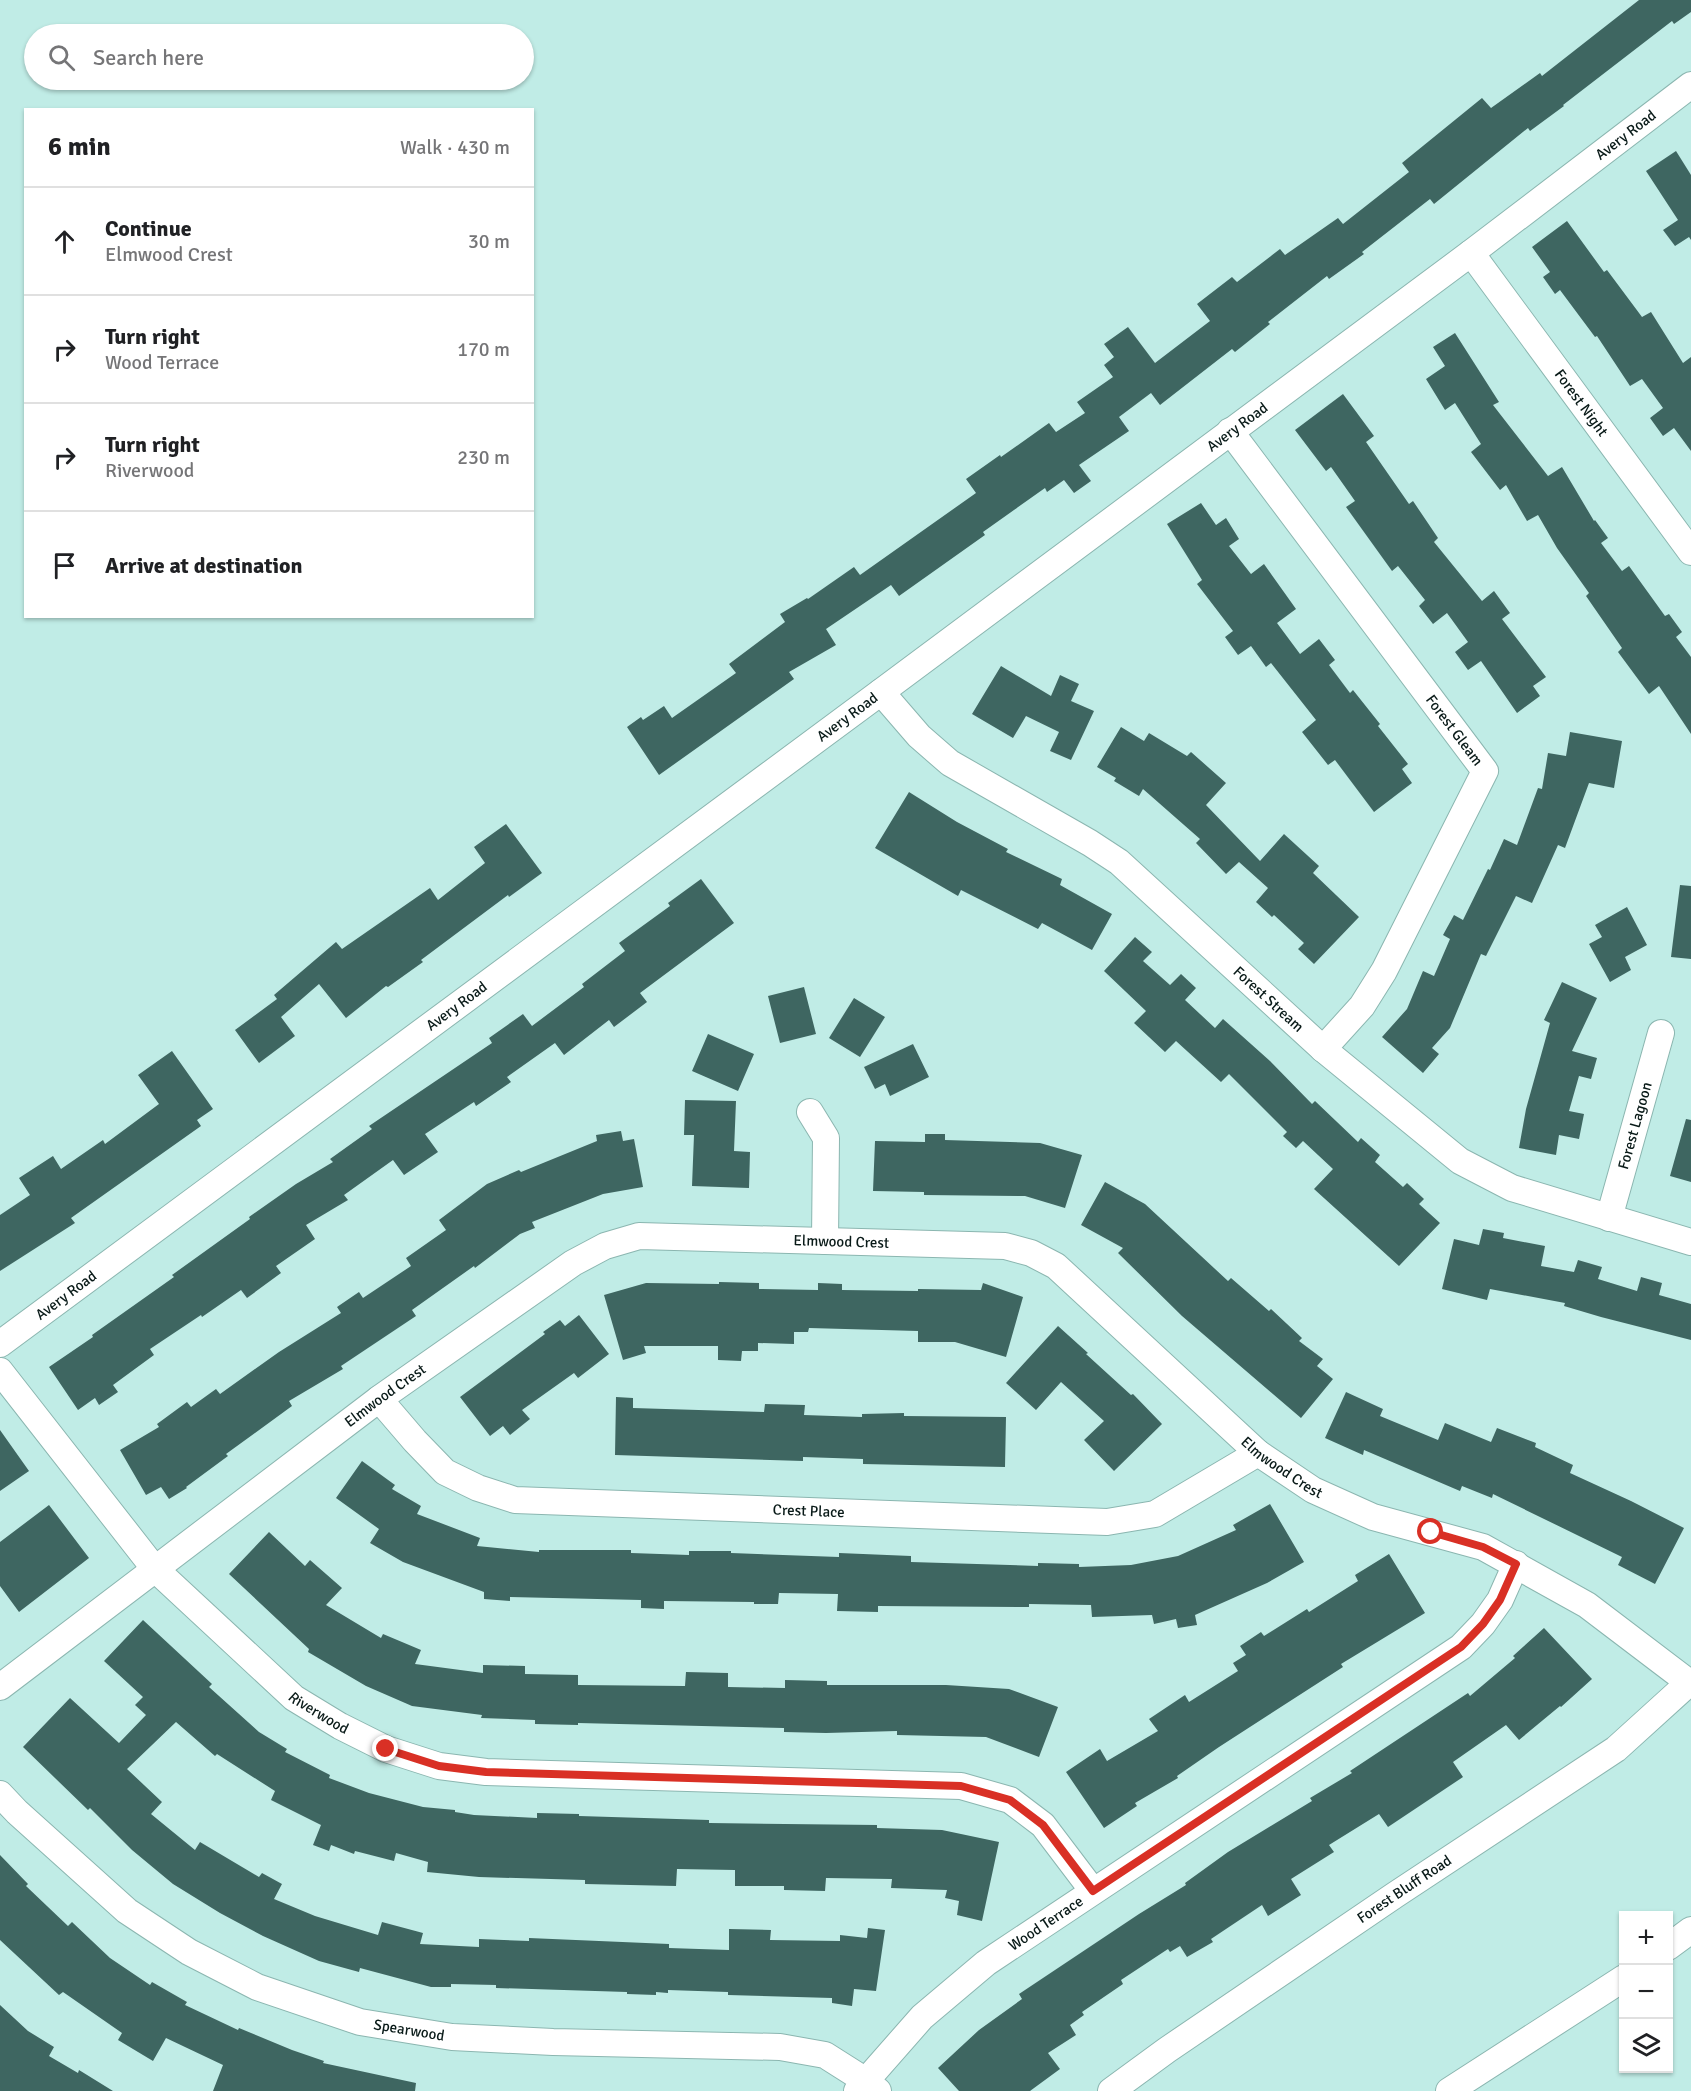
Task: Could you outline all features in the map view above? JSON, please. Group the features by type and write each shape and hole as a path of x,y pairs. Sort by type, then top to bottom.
{"street":[{"name":"Avery Road","path":"0,1344 1471,253 1691,85"},
{"name":"Forest Night","path":"1471,253 1691,552"},
{"name":"Forest Gleam","path":"1230,431 1485,771 1384,971 1362,1006 1323,1049"},
{"name":"Forest Stream","path":"881,692 919,736 950,763 1119,862 1323,1049 1460,1161 1512,1188 1691,1242"},
{"name":"Forest Lagoon","path":"1609,1218 1661,1033"},
{"path":"810,1112 826,1138 825,1241"},
{"name":"Elmwood Crest","path":"0,1687 379,1399 573,1263 605,1246 639,1236 1005,1246 1031,1253 1056,1266 1258,1453 1313,1490 1373,1517 1483,1547 1587,1605 1691,1682"},
{"name":"Riverwood","path":"0,1371 154,1568 294,1698 340,1726 386,1749 439,1766 486,1772 961,1786 1010,1800 1043,1825 1093,1891"},
{"name":"Crest Place","path":"379,1399 445,1472 478,1488 515,1500 1107,1522 1155,1514 1258,1453"},
{"name":"Wood Terrace","path":"867,2088 922,2017 986,1963 1461,1647 1483,1624 1500,1600 1516,1564"},
{"name":"Forest Bluff Road","path":"1111,2091 1395,1894 1616,1749 1691,1682"},
{"name":"Spearwood","path":"0,1794 17,1812 128,1911 189,1952 256,1987 288,1998 360,2022 452,2037 553,2042 780,2047 825,2055 867,2088"},
{"path":"1673,1943 1691,1930"},
{"path":"1449,2091 1619,1981"}],"building":[{"path":"1639,0 1691,0 1691,12 1674,24 1672,21 1564,106 1530,131 1528,128 1434,204 1430,199 1362,252 1364,254 1329,279 1327,276 1268,322 1270,324 1235,352 1232,349 1160,405 1151,393 1119,417 1129,431 1079,465 1091,481 1074,493 1064,480 1047,492 1045,488 983,532 985,535 899,596 891,585 826,629 836,645 789,672 794,679 659,775 627,727 641,717 643,720 664,706 672,718 736,673 729,664 785,622 780,614 808,599 854,567 860,575 976,493 966,479 1000,455 1001,457 1049,423 1056,432 1085,413 1077,402 1113,377 1104,365 1114,357 1104,344 1128,327 1155,363 1210,321 1197,304 1232,277 1237,282 1280,249 1285,255 1338,218 1343,224 1409,172 1402,163 1482,98 1491,108 1540,73 1542,76"},
{"path":"1676,151 1691,175 1691,240 1689,237 1675,246 1663,230 1678,220 1646,171"},
{"path":"1567,221 1604,272 1607,270 1642,317 1651,312 1683,363 1691,357 1691,451 1674,428 1663,436 1650,418 1663,408 1642,379 1630,386 1597,336 1595,337 1560,290 1555,294 1543,277 1550,272 1532,247"},
{"path":"1455,333 1499,402 1493,405 1548,476 1562,467 1594,521 1608,538 1601,543 1622,571 1629,566 1665,616 1669,614 1682,632 1676,637 1691,657 1691,734 1659,686 1649,694 1618,652 1622,648 1586,596 1589,593 1557,548 1538,515 1527,521 1506,485 1500,490 1471,452 1481,444 1455,403 1445,410 1426,379 1445,366 1433,347"},
{"path":"1343,394 1374,436 1366,442 1409,504 1413,501 1438,538 1434,542 1482,601 1494,591 1510,613 1502,619 1546,677 1533,686 1540,696 1517,713 1481,661 1468,670 1455,652 1468,642 1447,613 1433,624 1419,606 1425,600 1398,566 1392,571 1346,507 1355,501 1331,467 1326,471 1295,430"},
{"path":"1201,503 1216,525 1226,518 1239,539 1229,546 1251,574 1264,564 1296,609 1277,623 1300,654 1319,639 1335,660 1329,665 1350,693 1353,690 1408,764 1402,769 1412,783 1374,812 1335,760 1328,765 1302,732 1316,720 1271,663 1266,667 1251,646 1238,655 1225,637 1233,631 1197,584 1202,580 1167,524"},
{"path":"1001,666 1051,696 1060,675 1079,684 1071,701 1094,711 1071,760 1050,751 1059,732 1026,716 1013,738 972,714"},
{"path":"1121,727 1144,741 1149,733 1187,756 1191,752 1226,783 1206,805 1260,861 1284,834 1319,866 1313,873 1359,917 1314,964 1298,949 1304,943 1274,915 1272,917 1256,902 1268,888 1239,862 1226,874 1196,843 1200,839 1143,789 1139,796 1114,781 1116,778 1097,767"},
{"path":"1570,732 1622,741 1614,788 1589,783 1565,848 1558,845 1532,903 1516,896 1486,956 1481,954 1450,1028 1432,1048 1439,1054 1423,1073 1382,1037 1407,1009 1423,971 1434,976 1450,939 1443,935 1454,915 1463,920 1504,839 1517,845 1538,788 1542,789 1548,753 1566,756"},
{"path":"909,792 957,822 1008,849 1006,852 1062,879 1060,885 1112,914 1092,950 1042,923 1038,929 961,890 958,896 875,848"},
{"path":"506,824 542,873 509,897 508,895 421,960 423,962 388,987 386,986 346,1018 319,984 281,1017 295,1036 259,1063 235,1030 277,999 274,995 336,942 342,949 430,888 438,900 485,863 474,847"},
{"path":"701,879 734,923 640,993 647,1002 614,1027 609,1020 564,1055 555,1043 507,1077 511,1082 476,1106 474,1102 425,1134 438,1152 404,1175 393,1160 344,1195 348,1200 306,1225 315,1239 276,1266 281,1273 247,1298 241,1290 150,1349 154,1355 113,1385 118,1392 99,1405 95,1398 78,1410 49,1367 174,1277 172,1275 250,1219 249,1217 296,1184 333,1162 330,1159 372,1129 369,1126 492,1043 489,1038 523,1014 532,1026 584,987 582,984 625,951 619,943 670,906 668,903"},
{"path":"1680,885 1691,886 1691,959 1671,957"},
{"path":"1627,907 1647,945 1625,957 1631,970 1610,982 1589,944 1602,937 1595,925"},
{"path":"1135,937 1152,952 1143,961 1170,985 1181,974 1196,988 1185,1000 1215,1028 1223,1019 1270,1061 1312,1104 1315,1101 1358,1142 1361,1138 1380,1155 1375,1162 1403,1187 1407,1183 1424,1199 1419,1204 1440,1223 1399,1266 1314,1189 1333,1169 1303,1141 1296,1148 1283,1136 1287,1132 1229,1074 1221,1082 1176,1041 1165,1052 1134,1023 1146,1011 1104,971"},
{"path":"1562,982 1597,998 1572,1051 1597,1058 1591,1079 1579,1076 1569,1111 1584,1114 1579,1139 1559,1135 1556,1155 1519,1148 1526,1109 1550,1023 1544,1020"},
{"path":"804,987 816,1034 780,1043 768,996"},
{"path":"854,998 885,1017 860,1057 829,1038"},
{"path":"708,1034 754,1054 738,1091 692,1071"},
{"path":"913,1044 929,1077 890,1096 885,1084 875,1089 864,1067"},
{"path":"172,1051 213,1109 197,1120 201,1126 71,1218 75,1223 0,1271 0,1215 30,1195 19,1178 53,1156 61,1169 103,1140 105,1144 159,1104 138,1075"},
{"path":"685,1100 736,1101 734,1151 750,1152 749,1188 692,1186 694,1135 684,1135"},
{"path":"1686,1119 1691,1120 1691,1182 1670,1176"},
{"path":"621,1131 623,1141 634,1139 643,1187 603,1194 532,1222 535,1228 520,1234 475,1268 474,1266 412,1310 416,1316 341,1366 343,1369 289,1401 292,1406 226,1454 228,1456 187,1488 169,1499 161,1487 146,1495 120,1450 159,1427 157,1424 187,1402 191,1407 216,1389 220,1394 279,1352 341,1313 337,1307 359,1292 363,1298 411,1266 406,1258 446,1230 439,1220 487,1184 597,1141 596,1135"},
{"path":"925,1134 945,1134 945,1140 1040,1143 1082,1155 1065,1208 1025,1196 924,1195 924,1192 873,1191 875,1141 925,1142"},
{"path":"1105,1182 1145,1204 1228,1281 1231,1278 1269,1311 1271,1309 1302,1338 1299,1341 1323,1359 1317,1366 1333,1379 1301,1418 1182,1316 1118,1253 1123,1248 1081,1225"},
{"path":"1483,1229 1504,1233 1503,1238 1545,1246 1541,1266 1574,1272 1578,1260 1602,1267 1598,1279 1637,1291 1641,1277 1662,1283 1659,1295 1691,1304 1691,1340 1601,1317 1564,1306 1565,1303 1490,1289 1487,1300 1442,1289 1454,1239 1479,1245"},
{"path":"719,1282 759,1283 759,1289 818,1290 818,1283 842,1284 842,1290 918,1291 918,1289 981,1290 983,1283 1023,1297 1006,1357 955,1342 918,1342 918,1331 809,1328 808,1332 794,1332 794,1344 758,1343 758,1351 742,1351 741,1361 718,1360 718,1346 644,1346 646,1353 623,1360 604,1295 646,1283 719,1284"},
{"path":"579,1315 609,1354 578,1378 574,1373 522,1410 530,1419 510,1435 503,1426 490,1436 460,1397 545,1334 543,1332 560,1320 565,1326"},
{"path":"1058,1326 1131,1395 1133,1394 1162,1424 1114,1471 1084,1440 1104,1421 1061,1382 1036,1410 1006,1383"},
{"path":"1346,1392 1383,1409 1380,1416 1438,1440 1445,1423 1491,1442 1497,1428 1536,1443 1535,1447 1573,1465 1570,1473 1684,1528 1655,1584 1618,1565 1622,1557 1493,1494 1492,1498 1462,1486 1460,1491 1364,1450 1363,1455 1325,1438"},
{"path":"616,1397 633,1398 633,1408 764,1412 765,1404 805,1405 804,1415 862,1417 862,1414 904,1413 904,1416 1006,1417 1005,1467 863,1464 863,1459 803,1457 803,1461 615,1455"},
{"path":"0,1430 29,1471 0,1491"},
{"path":"362,1461 395,1485 392,1489 421,1506 417,1514 480,1538 477,1546 539,1552 539,1550 631,1550 631,1553 689,1555 689,1551 731,1551 731,1553 839,1557 839,1553 911,1556 911,1562 1038,1566 1038,1563 1079,1564 1079,1567 1131,1565 1178,1556 1236,1530 1233,1525 1270,1504 1304,1562 1267,1583 1195,1615 1197,1625 1178,1628 1176,1619 1154,1624 1152,1615 1092,1617 1091,1605 878,1606 878,1612 837,1611 838,1594 779,1593 778,1604 664,1601 664,1609 641,1608 641,1600 510,1597 510,1601 484,1599 484,1592 403,1562 370,1543 379,1529 336,1498"},
{"path":"49,1505 89,1558 19,1612 0,1586 0,1542"},
{"path":"269,1532 305,1566 310,1560 342,1588 326,1605 381,1638 383,1634 421,1650 415,1664 483,1673 483,1665 525,1666 525,1674 578,1675 578,1685 685,1686 686,1672 728,1673 728,1687 785,1688 785,1680 827,1681 827,1685 946,1685 1009,1689 1058,1707 1039,1757 986,1737 897,1735 897,1731 826,1733 784,1732 784,1728 535,1724 535,1720 481,1718 482,1715 412,1706 366,1686 308,1652 309,1649 229,1574"},
{"path":"1389,1554 1425,1613 1341,1664 1343,1667 1219,1747 1177,1776 1178,1778 1135,1803 1137,1806 1104,1828 1066,1772 1100,1749 1107,1761 1158,1731 1149,1719 1185,1695 1189,1702 1238,1671 1233,1663 1246,1655 1240,1646 1261,1632 1264,1636 1307,1609 1309,1612 1358,1581 1355,1575"},
{"path":"143,1620 212,1684 209,1687 259,1732 287,1749 285,1752 330,1775 329,1778 369,1793 423,1807 455,1810 455,1812 474,1815 537,1818 537,1813 579,1814 579,1816 709,1820 709,1823 877,1825 877,1828 942,1830 999,1842 982,1921 957,1915 959,1901 945,1898 947,1890 891,1888 892,1879 826,1878 825,1891 784,1890 784,1886 735,1886 735,1870 677,1869 676,1886 585,1884 585,1880 479,1877 427,1872 428,1862 396,1853 394,1861 355,1851 354,1854 331,1845 329,1851 313,1845 321,1825 271,1800 275,1791 217,1754 215,1756 176,1722 127,1769 162,1802 151,1814 195,1850 200,1842 259,1877 262,1873 282,1884 274,1899 315,1916 378,1935 382,1922 423,1933 420,1944 479,1947 479,1939 529,1941 529,1938 669,1944 669,1948 729,1950 729,1929 771,1930 770,1940 840,1941 840,1935 867,1938 868,1928 885,1930 876,1991 854,1989 852,2006 832,2003 832,1998 728,1995 728,1992 668,1990 668,1993 656,1992 656,1995 496,1988 496,1985 451,1984 451,1987 431,1987 360,1968 359,1972 319,1961 263,1936 173,1884 132,1850 90,1808 88,1810 23,1747 70,1698 119,1743 146,1715 135,1705 143,1697 104,1661"},
{"path":"1544,1628 1592,1679 1519,1740 1506,1725 1453,1762 1463,1777 1388,1827 1379,1814 1329,1845 1334,1852 1291,1879 1301,1895 1268,1916 1262,1905 1211,1939 1213,1942 1187,1957 1180,1946 1170,1952 1168,1949 1121,1980 1123,1984 1082,2012 1084,2015 1070,2025 1076,2035 1048,2053 1060,2069 1030,2091 959,2091 938,2068 979,2030 1022,1999 1019,1994 1186,1885 1185,1883 1228,1852 1312,1801 1310,1798 1352,1773 1350,1771 1468,1693 1470,1696 1515,1658 1513,1656"},
{"path":"0,1855 28,1884 26,1886 68,1926 72,1922 110,1958 150,1985 152,1982 187,2002 185,2005 238,2030 239,2028 324,2061 323,2063 416,2083 415,2091 213,2091 223,2065 166,2038 153,2061 118,2040 122,2033 63,1992 59,1995 0,1940"},
{"path":"0,2005 28,2031 54,2047 49,2056 78,2073 79,2070 113,2091 0,2091"}],"route":[{"path":"386,1749 439,1766 486,1772 961,1786 1010,1800 1043,1825 1093,1891 1461,1647 1483,1624 1500,1600 1516,1564 1483,1547 1431,1532"}]}
